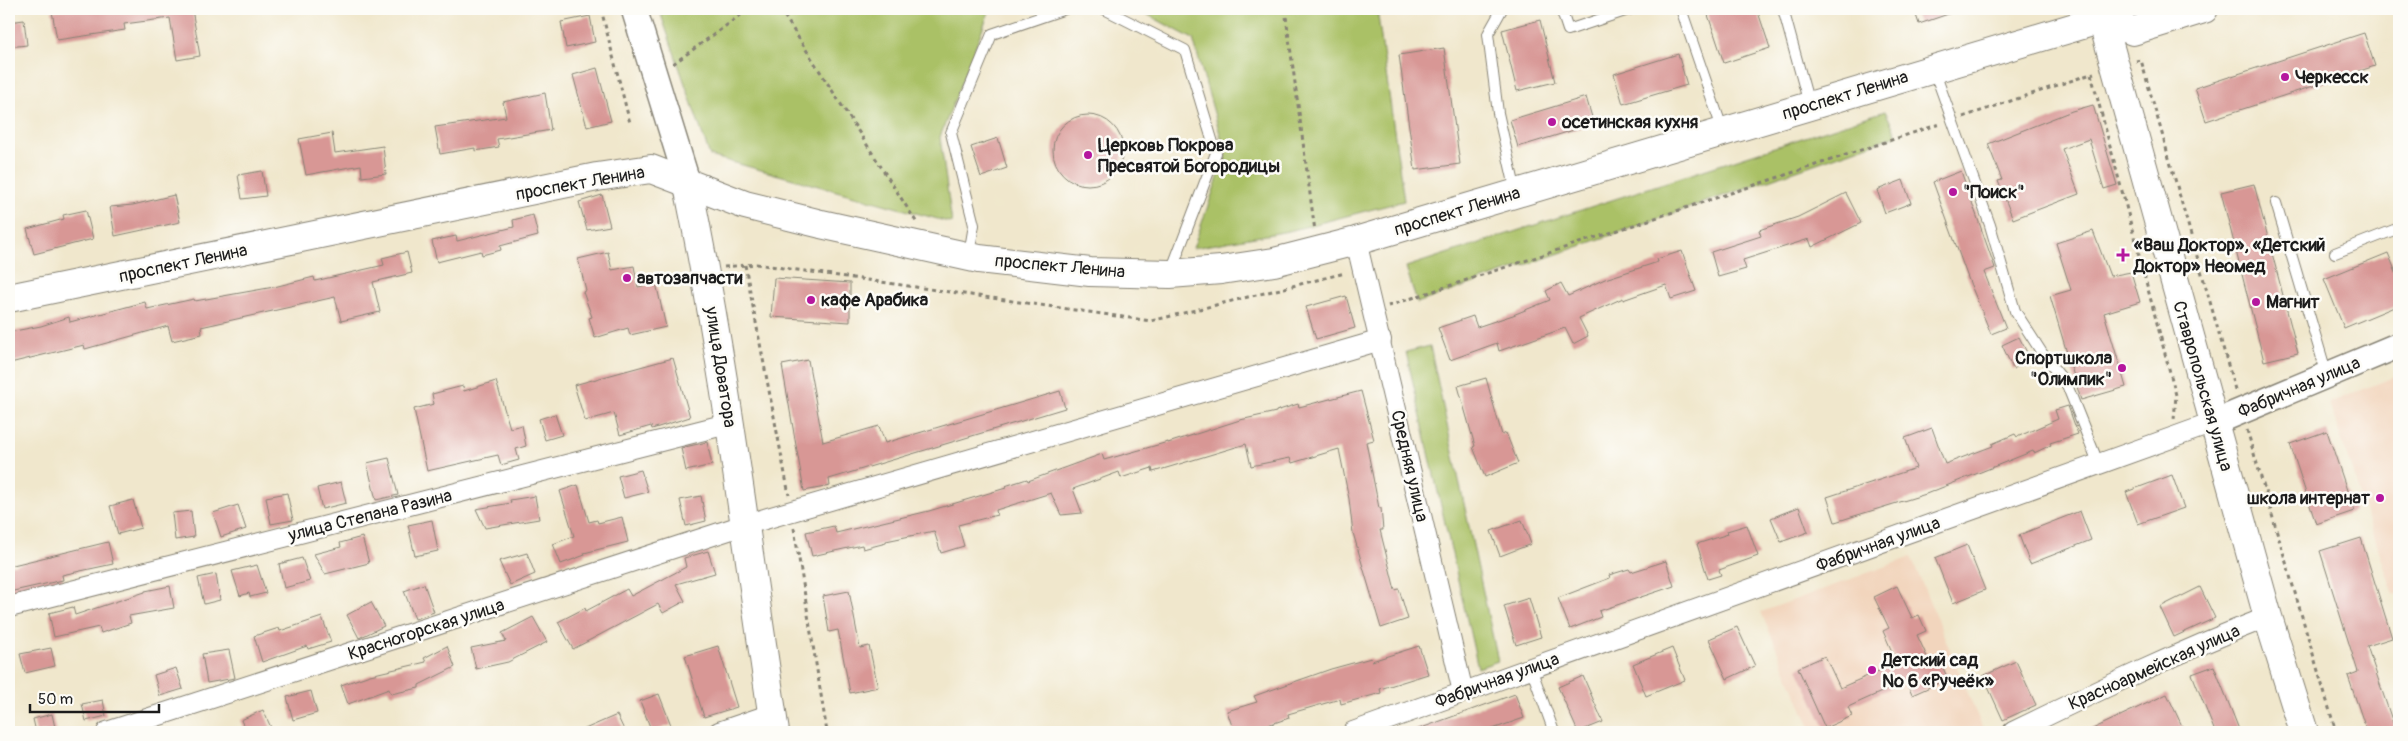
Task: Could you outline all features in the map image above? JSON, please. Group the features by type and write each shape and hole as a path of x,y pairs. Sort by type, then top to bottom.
{"main road":[{"path":"2104,12 2133,31 2204,9"},
{"name":"проспект Ленина","path":"9,298 597,177 651,169 687,181 745,205 969,256 1029,266 1090,272 1170,274 1239,268 1274,262 1356,241 1933,69 2104,12"},
{"name":"Ставропольская улица","path":"2104,12 2213,423 2268,617 2304,732"},
{"name":"улица Доватора","path":"687,181 705,269 731,424 744,525 774,723"}],"street":[{"name":"улица Доватора","path":"634,9 687,181"},
{"name":"Средняя улица","path":"1356,241 1463,692"},
{"path":"744,525 1381,340"},
{"name":"Фабричная улица","path":"1353,732 2172,439 2399,345"},
{"name":"улица Степана Разина","path":"9,607 731,424"},
{"name":"Красногорская улица","path":"107,732 744,525"},
{"name":"Красноармейская улица","path":"2013,732 2127,676 2206,641 2268,617"},
{"path":"719,732 774,723"}],"lane":[{"path":"969,256 974,225 951,133 992,34 1065,9"},
{"path":"1104,9 1185,50 1216,154 1170,274"},
{"path":"1502,9 1488,34 1498,113 1516,193"},
{"path":"1561,9 1568,30 1631,9"},
{"path":"1681,9 1723,132"},
{"path":"1783,9 1810,106"},
{"path":"1933,69 1990,225 2015,311 2044,356 2067,385 2099,465"},
{"path":"2276,203 2327,374"},
{"path":"2335,253 2399,228"},
{"path":"1531,668 1554,732"}],"path":[{"path":"9,11 19,9"},
{"path":"601,9 630,123"},
{"path":"655,77 749,9"},
{"path":"756,9 768,12 779,9 933,249"},
{"path":"1285,9 1317,251"},
{"path":"1373,311 2091,74 2176,395 2172,439"},
{"path":"705,269 756,264 1151,321 1363,269"}],"shaded area":[{"name":"школа интернат","path":"2399,375 2399,593 2394,595 2329,403"},
{"name":"Детский сад № 6 «Ручеёк»","path":"1911,557 1983,729 1975,732 1812,732 1761,612"}],"green space":[{"path":"659,9 998,9 989,12 940,137 952,223 710,156"},
{"path":"1137,9 1377,9 1404,201 1289,231 1193,248 1226,155 1193,39"},
{"path":"1885,111 1897,135 1417,303 1406,267"},
{"path":"1430,346 1498,661 1478,668 1406,352"}],"building":[{"path":"67,9 192,9 200,56 177,60 170,18 124,24 125,30 57,40 52,11"},
{"path":"1706,9 1757,9 1770,48 1724,63"},
{"path":"1914,9 1957,9 1957,11 1919,24"},
{"path":"590,16 595,42 566,48 561,22"},
{"path":"24,20 27,45 9,47 9,22"},
{"path":"1540,20 1555,82 1517,91 1502,30"},
{"name":"Черкесск","path":"2364,33 2375,66 2206,121 2195,88"},
{"path":"1444,48 1460,164 1415,170 1399,55"},
{"path":"1678,54 1687,85 1623,104 1614,74"},
{"path":"597,68 611,121 587,127 573,75"},
{"path":"545,93 551,130 497,139 499,147 475,151 475,148 440,154 435,127 506,117 503,102"},
{"name":"осетинская кухня","path":"1586,97 1594,124 1518,147 1510,120"},
{"path":"2093,105 2117,185 2104,189 2089,139 2062,149 2079,194 2013,219 1998,181 2002,180 1988,144 2072,111"},
{"name":"Церковь Покрова Пресвятой Богородицы","path":"1088,115 1101,118 1113,125 1120,137 1123,150 1120,163 1113,175 1101,182 1088,185 1075,182 1063,175 1056,163 1053,150 1056,137 1063,125 1075,118"},
{"path":"332,133 335,153 383,146 386,174 362,177 361,165 306,175 299,139"},
{"path":"998,138 1007,168 981,177 971,147"},
{"path":"262,171 266,196 242,199 238,175"},
{"path":"1961,171 1995,268 1984,272 2006,328 1991,334 1968,278 1933,182"},
{"path":"1903,180 1911,203 1885,213 1877,190"},
{"path":"2254,184 2298,353 2264,361 2221,192"},
{"path":"1846,193 1861,223 1812,247 1809,239 1743,260 1746,269 1718,277 1711,252 1761,236 1759,230 1798,217"},
{"path":"174,195 180,222 115,236 110,207 133,205"},
{"path":"602,195 610,226 587,230 579,202"},
{"path":"86,210 93,239 34,254 27,229 64,219 63,215"},
{"path":"533,215 538,236 500,246 501,250 482,255 481,251 437,262 432,241 456,236 457,241 514,227 513,220"},
{"path":"2093,231 2110,276 2131,272 2140,302 2104,313 2126,387 2081,400 2050,296 2071,290 2056,243"},
{"path":"1682,251 1696,291 1671,299 1666,285 1623,300 1623,298 1579,318 1588,336 1573,344 1565,328 1499,351 1497,343 1450,360 1438,328 1473,316 1477,327 1550,300 1546,291 1561,283 1568,296 1605,279 1658,262 1657,259"},
{"path":"407,252 412,273 373,282 380,312 341,321 335,297 201,327 202,334 172,341 168,326 85,349 84,345 10,363 9,332 41,326 69,317 70,322 145,302 147,309 194,299 195,301 274,287 314,277 315,281 384,265 382,258"},
{"path":"608,252 612,270 634,266 638,287 656,283 666,327 630,335 628,328 595,338 589,318 592,317 583,292 586,290 578,259"},
{"path":"2388,253 2399,280 2399,305 2344,328 2324,279"},
{"name":"кафе Арабика","path":"774,278 850,283 850,322 771,317"},
{"path":"1346,296 1355,328 1316,339 1306,307"},
{"path":"2019,337 2031,360 2013,369 2002,345"},
{"path":"673,358 690,417 652,429 651,426 620,435 614,413 585,421 574,385"},
{"path":"808,360 823,442 879,426 885,443 1060,391 1065,408 829,479 830,486 804,491 782,365"},
{"path":"1486,378 1502,435 1506,433 1518,463 1485,477 1473,447 1475,446 1458,386"},
{"path":"496,381 510,428 522,425 526,446 516,449 519,460 501,465 498,455 427,471 414,409 434,404 432,394 463,386 464,391"},
{"path":"1361,391 1374,440 1366,442 1379,508 1381,508 1383,530 1380,530 1395,590 1399,589 1408,619 1381,628 1353,533 1349,499 1339,449 1292,463 1290,458 1251,466 1246,444 1153,472 1152,468 1121,478 1119,472 1073,489 1082,513 1061,515 1051,493 996,510 997,515 958,525 964,546 941,553 934,531 886,541 886,543 863,549 862,545 812,556 806,532 834,526 836,533 929,511 1006,488 1005,486 1027,479 1028,481 1102,454 1104,460 1168,443 1240,420 1276,412 1298,404 1299,407"},
{"path":"2068,406 2078,434 2050,443 2051,445 2034,453 2033,451 1926,494 1835,522 1827,497 1916,468 1905,438 1932,428 1945,464 1993,446 1992,444 2015,434 2017,437 2058,419 2055,410"},
{"path":"555,414 562,435 545,440 539,419"},
{"path":"2327,431 2354,511 2316,524 2290,444"},
{"path":"707,442 712,465 686,471 681,448"},
{"path":"389,458 398,495 376,500 367,463"},
{"path":"641,470 648,492 624,498 618,476"},
{"path":"2172,475 2184,508 2138,524 2126,492"},
{"path":"341,482 346,503 322,509 317,488"},
{"path":"578,485 589,522 597,520 598,523 622,517 628,542 584,553 585,555 561,564 553,544 574,536 560,491"},
{"path":"287,493 293,520 271,524 266,497"},
{"path":"535,496 539,519 485,528 476,509 511,503 510,500"},
{"path":"701,496 706,521 686,526 680,500"},
{"path":"133,500 141,528 118,534 110,506"},
{"path":"238,505 246,529 221,537 213,513"},
{"path":"1799,507 1808,532 1781,542 1771,518"},
{"path":"191,511 194,537 175,540 172,513"},
{"path":"2080,511 2091,540 2030,564 2019,535"},
{"path":"432,520 438,551 415,556 408,525"},
{"path":"1522,520 1531,544 1500,556 1491,531"},
{"path":"1747,525 1758,556 1719,570 1721,575 1708,579 1697,544 1728,534 1727,531"},
{"path":"362,537 369,563 325,574 314,554 341,547 340,543"},
{"path":"2361,538 2392,638 2367,646 2396,732 2367,732 2348,676 2358,672 2320,551"},
{"path":"108,542 113,564 62,575 63,580 9,592 9,566"},
{"path":"1967,545 1985,590 1953,603 1935,558"},
{"path":"708,551 715,573 676,584 685,601 663,613 658,604 573,649 558,622 585,608 586,611 627,589 631,596 686,567 684,558"},
{"path":"527,553 535,574 510,585 499,561"},
{"path":"302,558 310,581 284,588 279,564"},
{"path":"1666,561 1674,586 1599,611 1601,617 1570,629 1558,598 1610,578 1609,575 1629,569 1631,572"},
{"path":"257,565 266,593 250,597 249,593 240,596 232,571"},
{"path":"216,574 220,600 204,604 198,578"},
{"path":"424,584 434,612 415,619 404,591"},
{"path":"170,586 174,608 129,616 131,623 101,633 99,627 54,637 49,613 73,607 75,615 145,591"},
{"path":"1897,586 1912,618 1919,615 1926,631 1917,635 1929,661 1938,657 1948,679 1912,695 1906,681 1848,707 1852,716 1825,728 1798,668 1825,656 1840,688 1897,663 1883,631 1889,628 1874,597"},
{"path":"2200,587 2215,618 2174,637 2160,607"},
{"path":"849,591 860,648 869,646 878,687 850,693 838,630 829,632 823,596"},
{"path":"1529,598 1541,637 1516,645 1504,606"},
{"path":"371,602 384,626 359,638 347,615"},
{"path":"322,617 331,642 308,649 307,646 262,662 254,636 279,628 280,631"},
{"path":"533,617 547,642 508,662 476,669 471,648 506,641 502,633"},
{"path":"1737,627 1755,666 1727,679 1709,639"},
{"path":"447,646 455,667 419,685 419,688 391,694 389,689 348,704 341,685 370,675 426,662 424,658"},
{"path":"718,646 737,707 704,717 685,656"},
{"path":"1419,646 1428,674 1380,689 1381,693 1341,704 1340,699 1288,714 1289,718 1259,728 1260,732 1234,732 1227,711 1257,702 1254,696 1331,669 1371,658 1372,661"},
{"path":"51,648 55,666 25,673 20,654"},
{"path":"1672,648 1685,680 1646,696 1633,664"},
{"path":"229,650 235,678 207,683 202,654"},
{"path":"2016,661 2036,705 2003,720 1983,676"},
{"path":"2214,666 2240,732 2215,732 2192,674"},
{"path":"176,668 183,689 160,696 154,675"},
{"path":"1583,676 1603,722 1578,732 1558,687"},
{"path":"311,691 317,713 293,720 287,697"},
{"path":"659,694 671,725 652,732 640,701"},
{"path":"1515,694 1524,718 1484,732 1413,731"},
{"path":"2167,694 2183,728 2173,732 2086,732"},
{"path":"103,700 106,716 86,721 82,704"},
{"path":"263,710 273,732 246,732 241,720"},
{"path":"52,714 56,732 36,732 33,719"},
{"path":"617,715 625,732 578,732"}],"place":[{"name":"Черкесск","path":"2285,77"},
{"name":"осетинская кухня","path":"1552,122"},
{"name":"Церковь Покрова Пресвятой Богородицы","path":"1088,155"},
{"name":"\"Поиск\"","path":"1953,192"},
{"name":"«Ваш Доктор», «Детский Доктор» Неомед","path":"2123,255"},
{"name":"автозапчасти","path":"627,278"},
{"name":"кафе Арабика","path":"811,300"},
{"name":"Магнит","path":"2256,302"},
{"name":"Спортшкола \"Олимпик\"","path":"2122,368"},
{"name":"школа интернат","path":"2380,498"},
{"name":"Детский сад № 6 «Ручеёк»","path":"1872,670"}]}
